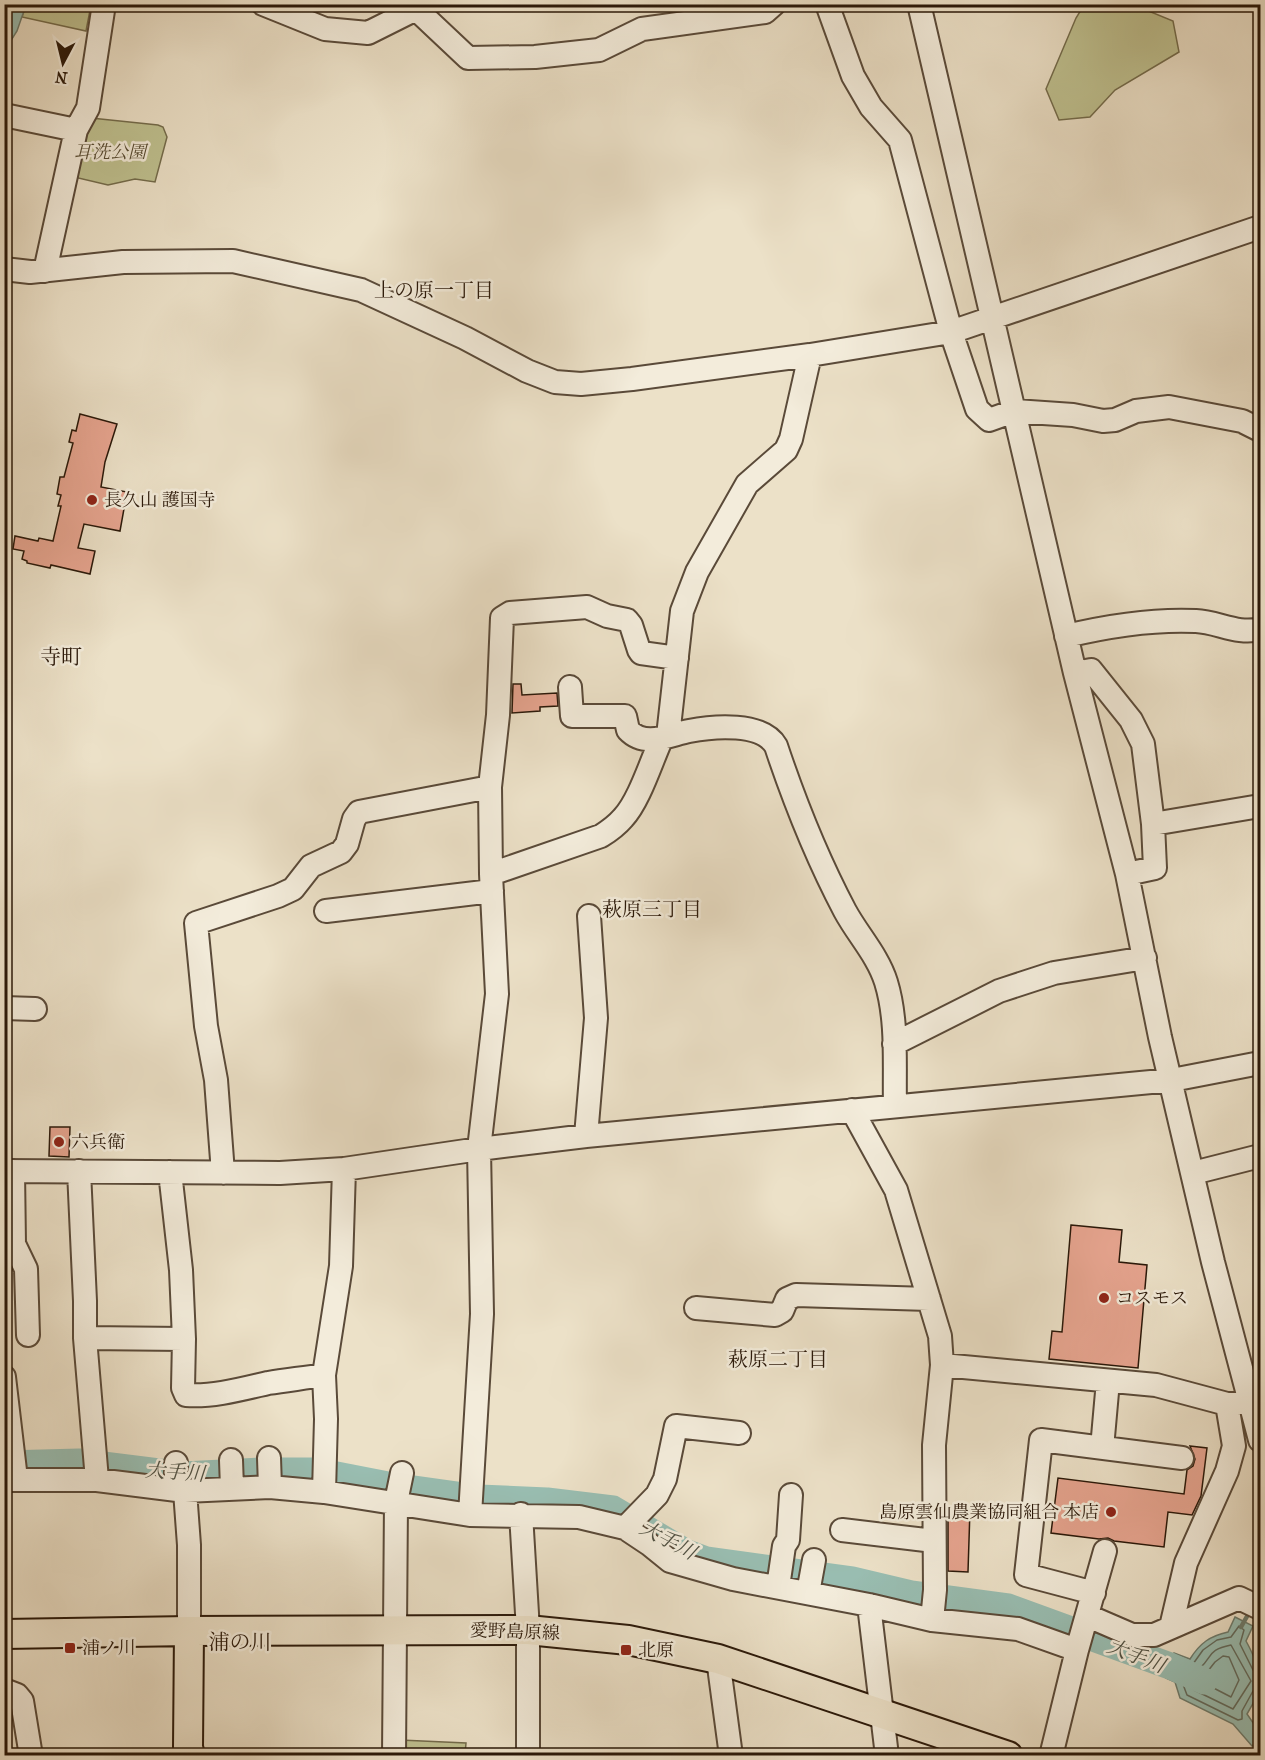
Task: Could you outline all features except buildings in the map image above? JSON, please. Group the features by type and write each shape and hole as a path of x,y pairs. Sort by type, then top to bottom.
{"main road":[{"name":"愛野島原線","path":"4,1634 528,1630 628,1640 718,1659 1008,1755"},
{"path":"189,1631 188,1747 190,1755"}],"street":[{"path":"45,271 76,130 88,108 104,4"},
{"path":"262,4 325,28 368,33 418,7 468,58 535,57 598,50 642,29 765,12 774,4"},
{"path":"827,4 853,76 871,107 900,140 951,332 977,409 989,420 1014,411 1073,415 1103,421 1115,420 1136,411 1169,407 1242,421 1260,430"},
{"path":"919,4 1066,636 1127,874 1160,1037 1172,1080 1213,1262 1250,1358 1252,1402 1260,1440"},
{"path":"4,115 76,130"},
{"path":"4,269 30,272 123,262 233,261 362,290 465,338 527,371 555,382 580,384 632,379 951,332 1260,226"},
{"path":"326,911 491,882 601,836 624,817 664,738 682,611 697,572 747,484 786,450 791,439 810,354"},
{"path":"471,1512 482,1314 479,1149 497,994 491,882 490,787 498,715 501,622 504,615 510,613 592,608 607,616 627,620 641,653 677,658"},
{"path":"1066,636 1108,627 1184,620 1208,622 1238,630 1260,629"},
{"path":"1075,673 1091,670 1131,720 1139,735 1146,759 1155,868 1127,874"},
{"path":"570,687 572,716 626,716 627,725 632,734 639,738 664,738 692,731 737,728 762,733 771,739 776,746 797,809 845,912 877,962 886,981 894,1044 895,1105"},
{"path":"223,1173 216,1080 206,1026 196,923 293,889 311,866 341,852 347,844 354,819 359,812 490,787"},
{"path":"1153,824 1260,806"},
{"path":"586,1136 596,1018 590,916"},
{"path":"894,1044 999,992 1032,980 1054,973 1145,958"},
{"path":"4,1008 35,1008"},
{"path":"28,1335 26,1269 14,1244 9,1171 280,1173 344,1169 586,1136 1172,1080 1260,1063"},
{"path":"852,1110 896,1190 940,1336 942,1365 934,1445 935,1590 932,1617"},
{"path":"1193,1173 1260,1156"},
{"path":"324,1488 326,1419 324,1375 341,1266 344,1169"},
{"path":"79,1171 86,1301 85,1338 97,1469"},
{"path":"170,1172 182,1270 183,1388 186,1395 242,1390 291,1379 324,1375"},
{"path":"696,1308 775,1315 782,1311 787,1299 796,1295 929,1299"},
{"path":"85,1338 184,1339"},
{"path":"942,1365 1156,1385 1227,1404 1252,1402"},
{"path":"4,1377 12,1472 97,1469 178,1479 270,1472 324,1488 399,1487 471,1512 632,1522 649,1544 670,1561 733,1579 780,1575 811,1576 869,1605 932,1617 1018,1629 1082,1634 1154,1635 1239,1598 1260,1608"},
{"path":"1102,1448 1108,1381"},
{"path":"1171,1627 1186,1563 1227,1471 1234,1446 1227,1404"},
{"path":"632,1522 657,1496 665,1479 676,1426 739,1433"},
{"path":"1094,1593 1026,1575 1041,1440 1182,1458"},
{"path":"178,1479 189,1545 189,1631"},
{"path":"394,1755 399,1487"},
{"path":"780,1575 784,1546 788,1539 791,1495"},
{"path":"521,1514 528,1630 528,1755"},
{"path":"842,1530 934,1541"},
{"path":"1051,1755 1105,1551"},
{"path":"869,1605 887,1755"},
{"path":"718,1659 731,1755"},
{"path":"4,1690 17,1695 22,1701 31,1755"}],"green space":[{"path":"26,5 91,5 86,31 22,17"},
{"path":"1084,5 1134,5 1173,21 1179,52 1115,90 1090,117 1059,120 1046,89 1076,18"},
{"name":"耳洗公園","path":"91,118 163,127 167,137 155,182 135,179 108,185 74,177"},
{"path":"400,1740 466,1743 465,1755 399,1756"}],"water":[{"path":"5,4 26,5 17,31 5,50"},
{"path":"1235,1617 1253,1626 1246,1641 1258,1669 1259,1686 1247,1714 1260,1733 1260,1739 1252,1746 1233,1724 1180,1698 1175,1682 1166,1678 1174,1653 1190,1659 1206,1641 1228,1632"}],"waterway":[{"name":"大手川","path":"4,1464 79,1462 183,1475 316,1471 393,1486 479,1498 547,1501 613,1509 687,1553 706,1560 852,1580 911,1594 1008,1607 1170,1666 1204,1681"},
{"name":"大手川","path":"1241,1627 1250,1611"}],"place":[{"name":"長久山 護国寺","path":"92,500"},
{"name":"六兵衛","path":"59,1142"},
{"name":"コスモス","path":"1104,1298"},
{"name":"島原雲仙農業協同組合 本店","path":"1111,1512"},
{"name":"浦ノ川","path":"70,1648"},
{"name":"北原","path":"626,1650"}],"district":[{"name":"上の原一丁目","path":"434,290"},
{"name":"寺町","path":"61,657"},
{"name":"萩原三丁目","path":"652,909"},
{"name":"萩原二丁目","path":"778,1359"},
{"name":"浦の川","path":"240,1642"}]}
